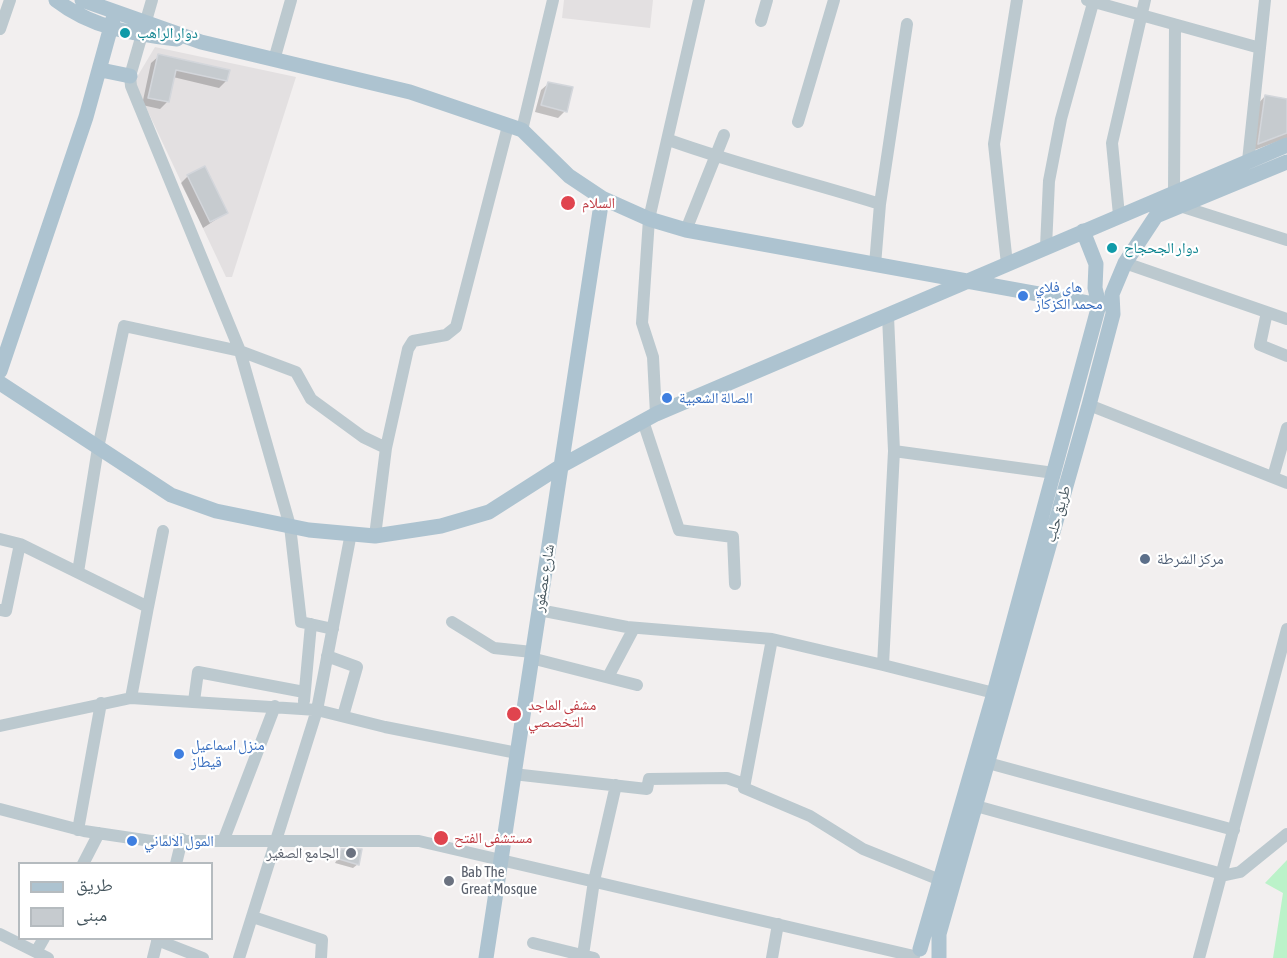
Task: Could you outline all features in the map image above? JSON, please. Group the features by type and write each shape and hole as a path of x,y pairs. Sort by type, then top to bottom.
{"main road":[{"path":"56,0 70,11 110,28 145,28 410,92 515,128 569,176 602,198 649,219 686,230 1099,305"},
{"path":"82,0 115,12 145,28"},
{"path":"0,371 101,70 115,12"},
{"path":"101,70 130,76"},
{"path":"1146,203 1156,216 1177,199 1248,161 1287,145"},
{"path":"0,383 171,495 216,512 290,526 375,536 441,526 489,513 561,466 650,417 1146,203 1177,199 1287,162"},
{"name":"شارع عصفور","path":"486,958 602,198"},
{"name":"طريق حلب","path":"939,957 939,934 1113,314 1112,294 1125,263 1156,216"},
{"path":"916,954 940,880 993,693 1099,305 1095,288 1096,264 1083,231"},
{"path":"1095,288 1112,294"},
{"path":"916,954 930,949 939,957"}],"street":[{"path":"0,29 10,0"},
{"path":"152,0 130,76 132,90 229,320 290,526 306,623 303,708"},
{"path":"274,60 291,0"},
{"path":"375,536 386,448 408,349 413,341 446,335 456,327 553,0"},
{"path":"699,0 669,140 649,219 642,323 653,357 650,417 679,530 733,537 735,584"},
{"path":"761,21 767,0"},
{"path":"798,122 834,0"},
{"path":"1007,264 994,144 1017,0"},
{"path":"1119,215 1112,143 1145,0"},
{"path":"1248,161 1265,0"},
{"path":"1046,247 1049,181 1061,119 1089,2 1260,48"},
{"path":"875,266 880,204 907,24"},
{"path":"1175,25 1177,199 1287,240"},
{"path":"686,230 724,135"},
{"path":"669,140 714,156 880,204"},
{"path":"1125,263 1287,319"},
{"path":"1267,312 1260,345 1287,356"},
{"path":"883,665 894,451 888,316"},
{"path":"78,572 98,448 124,326 240,351 296,372 310,399 363,437 386,448"},
{"path":"1089,405 1287,483"},
{"path":"1273,477 1287,428"},
{"path":"894,451 1054,473"},
{"path":"131,698 163,531"},
{"path":"239,958 317,710 351,533"},
{"path":"0,539 20,544 148,607"},
{"path":"0,610 6,611 20,544"},
{"path":"539,610 634,628 772,639 993,693"},
{"path":"452,622 494,648 532,655 637,685"},
{"path":"306,623 333,629"},
{"path":"608,677 634,628"},
{"path":"1199,958 1287,629"},
{"path":"772,639 744,788 810,816 863,849 940,880"},
{"path":"327,656 357,668 343,716"},
{"path":"194,701 198,672 304,692"},
{"path":"0,726 131,698 194,701 317,710 385,727 517,753"},
{"path":"78,830 101,703"},
{"path":"224,839 275,706"},
{"path":"988,763 1234,830"},
{"path":"513,774 647,789 649,779 727,777 744,784"},
{"path":"533,943 589,957 594,880 615,785"},
{"path":"976,806 1221,874 1240,872 1287,834"},
{"path":"0,809 78,830 151,841 182,839 419,841 916,954"},
{"path":"84,862 99,833"},
{"path":"176,862 182,839"},
{"path":"252,917 322,940 321,958"},
{"path":"772,958 778,924"},
{"path":"0,934 48,958"},
{"path":"36,952 43,940"},
{"path":"153,958 158,940"},
{"path":"160,940 203,958"}],"shaded area":[{"path":"564,0 653,0 650,28 562,18"},
{"path":"155,47 296,77 232,277 226,277 134,82"}],"green space":[{"path":"1287,860 1287,958 1273,958 1283,893 1265,883"}],"building":[{"path":"158,54 230,70 227,81 176,70 169,102 148,98"},
{"path":"548,82 573,87 567,112 541,105"},
{"path":"1265,95 1287,99 1287,133 1258,144"},
{"path":"205,166 228,213 210,222 187,175"},
{"name":"الجامع الصغير","path":"341,849 362,849 359,865 339,859"}],"place":[{"name":"دوار الراهب","path":"125,33"},
{"name":"السلام","path":"568,203"},
{"name":"دوار الجحجاح","path":"1112,248"},
{"name":"هاي فلاي محمد الكزكاز","path":"1023,296"},
{"name":"الصالة الشعبية","path":"667,398"},
{"name":"مركز الشرطة","path":"1145,559"},
{"name":"مشفى الماجد التخصصي","path":"514,714"},
{"name":"منزل اسماعيل قيطاز","path":"179,754"},
{"name":"مستشفى الفتح","path":"441,838"},
{"name":"المول الالماني","path":"132,841"},
{"name":"الجامع الصغير","path":"351,853"},
{"name":"Bab The Great Mosque","path":"449,881"}]}
